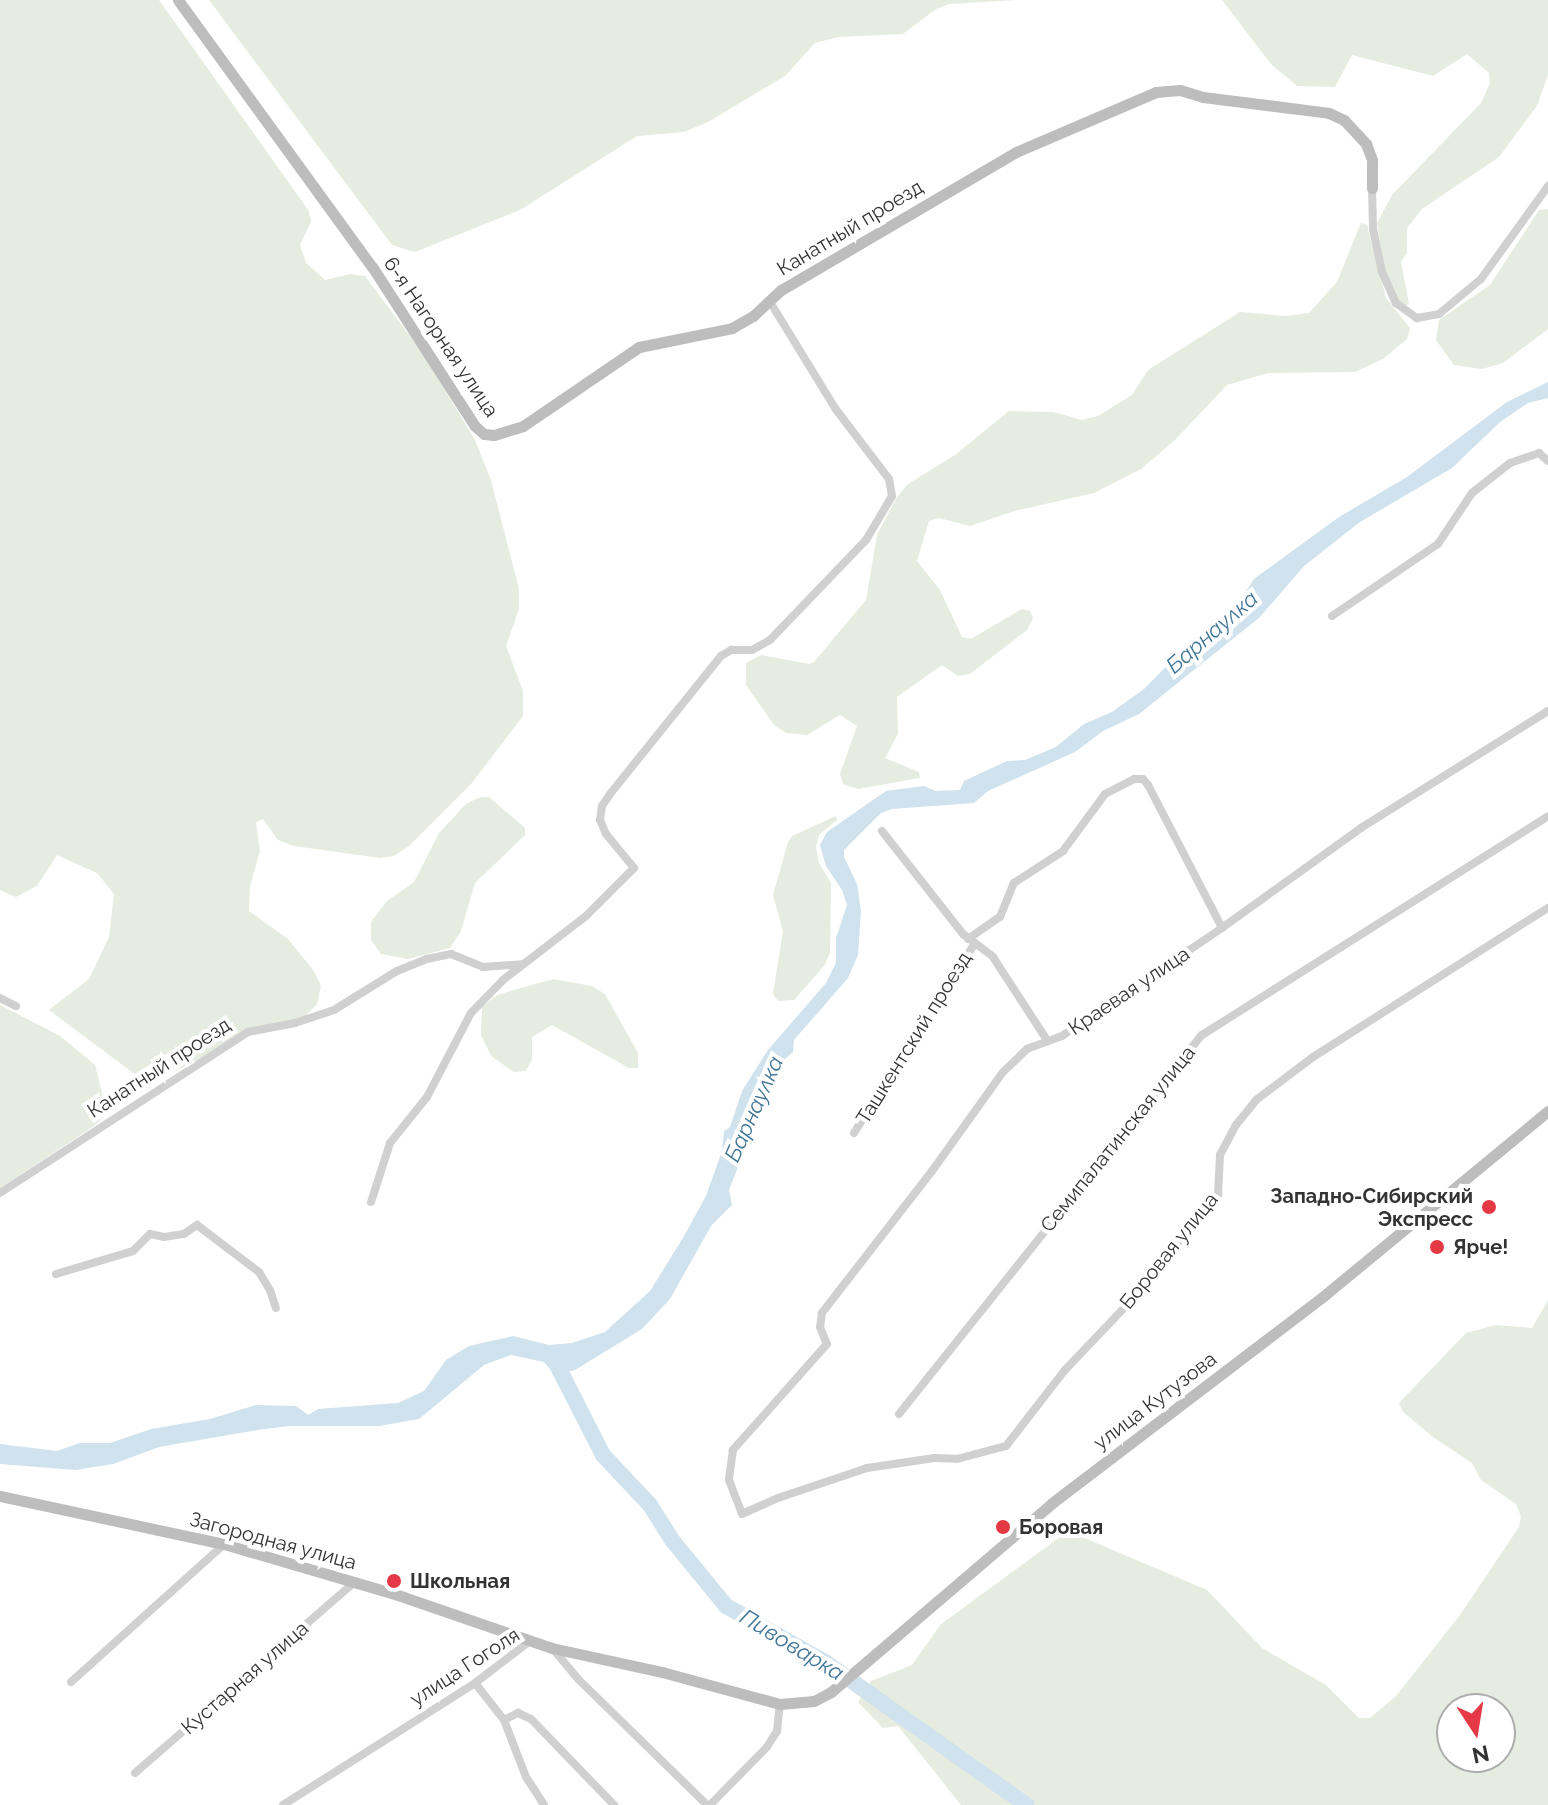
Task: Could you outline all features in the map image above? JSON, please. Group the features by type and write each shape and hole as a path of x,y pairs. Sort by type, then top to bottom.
{"main road":[{"name":"6-я Нагорная улица","path":"178,0 373,268 467,413 484,434 514,431 639,347 732,328 770,302"},
{"name":"Канатный проезд","path":"770,302 781,290 845,250 1016,152 1156,92 1180,90 1329,113 1344,120 1366,144 1372,160 1372,188"},
{"name":"улица Кутузова","path":"780,1704 814,1701 831,1692 1052,1503 1326,1294 1548,1111"},
{"name":"Загородная улица","path":"0,1496 224,1544 355,1582 530,1641"},
{"name":"улица Гоголя","path":"530,1641 780,1704"}],"street":[{"name":"Канатный проезд","path":"1372,188 1373,229 1382,272 1396,303 1417,318 1439,314 1481,279 1548,186"},
{"name":"Канатный проезд","path":"371,1202 390,1143 427,1097 471,1013 526,963 586,916 634,868 606,834 600,820 602,806 610,794 721,656 731,650 752,650 770,640 866,540 892,496 889,479 835,408 770,302"},
{"path":"1332,616 1438,544 1472,493 1510,463 1539,453 1548,461"},
{"name":"Краевая улица","path":"742,1514 729,1480 729,1463 737,1445 827,1344 820,1327 822,1313 932,1171 997,1079 1021,1054 1062,1036 1222,928 1350,836 1548,711"},
{"name":"Ташкентский проезд","path":"854,1133 972,941 1000,917 1011,885 1063,851 1105,794 1134,779 1146,781 1222,928"},
{"name":"Семипалатинская улица","path":"899,1414 1202,1035 1548,816"},
{"path":"882,831 972,941 993,957 1047,1040"},
{"name":"Боровая улица","path":"742,1514 778,1498 867,1468 934,1458 957,1459 1006,1446 1065,1370 1125,1307 1218,1195 1220,1155 1236,1125 1256,1100 1313,1057 1548,908"},
{"name":"Канатный проезд","path":"0,1193 248,1032 295,1023 334,1010 397,971 427,959 458,955 483,967 526,963"},
{"path":"0,998 16,1006"},
{"path":"56,1274 133,1251 150,1234 164,1237 184,1234 197,1225 259,1272 276,1308"},
{"path":"71,1682 224,1544"},
{"name":"Кустарная улица","path":"135,1773 355,1582"},
{"name":"улица Гоголя","path":"283,1805 475,1683 530,1641"},
{"path":"552,1648 579,1680 708,1805 767,1747 777,1731 780,1704"},
{"path":"475,1683 504,1720 526,1777 544,1805"},
{"path":"504,1720 518,1713 531,1719 614,1805"}],"shaded area":[{"path":"0,0 159,0 309,211 311,222 300,245 306,263 325,280 350,274 365,276 424,355 475,440 491,480 519,589 519,609 506,646 523,691 523,716 471,784 409,846 394,856 380,858 294,846 278,840 263,819 256,822 260,851 250,886 249,911 288,939 314,971 321,986 317,1004 305,1016 249,1035 148,1084 49,1010 89,979 109,937 114,894 97,873 57,855 37,886 16,897 0,890"},
{"path":"209,0 1017,0 949,4 936,9 903,34 838,37 815,43 785,76 708,122 684,132 637,136 520,210 415,252 392,245"},
{"path":"1222,0 1548,0 1548,75 1537,106 1499,157 1422,209 1407,228 1407,253 1401,262 1409,304 1404,306 1397,298 1384,268 1377,223 1392,195 1481,103 1490,83 1489,73 1467,54 1433,76 1352,55 1335,87 1297,86 1271,64"},
{"path":"1548,209 1548,329 1503,363 1482,369 1454,365 1436,340 1439,320 1490,285 1539,210"},
{"path":"1361,223 1367,225 1386,298 1410,328 1407,339 1383,359 1355,372 1268,373 1227,385 1175,440 1141,469 1094,493 1014,511 970,526 939,518 929,521 917,561 940,590 962,637 971,639 1022,609 1030,611 1033,618 1027,630 970,674 958,676 942,665 897,697 898,734 885,758 919,772 920,778 858,789 843,784 840,774 857,726 840,715 807,735 786,733 774,725 746,685 746,663 761,655 809,664 814,662 866,600 877,535 897,497 908,484 955,455 1009,411 1053,412 1082,420 1098,416 1132,395 1148,370 1240,312 1285,316 1309,313 1337,282"},
{"path":"489,797 525,828 525,835 475,883 461,931 450,948 408,959 381,954 371,940 371,922 387,901 414,882 439,833 467,803"},
{"path":"836,816 837,820 819,835 816,847 819,863 831,883 830,953 824,966 794,1000 778,1001 773,994 783,931 773,895 788,842 792,836"},
{"path":"553,979 592,986 605,994 638,1053 638,1068 629,1068 552,1025 532,1037 532,1059 526,1071 514,1072 491,1056 481,1035 482,1007 497,995"},
{"path":"0,1005 60,1036 95,1065 107,1113 94,1126 0,1188"},
{"path":"1548,1300 1548,1805 961,1805 898,1726 883,1728 858,1702 871,1681 912,1665 940,1625 1068,1531 1207,1590 1262,1648 1326,1685 1359,1718 1370,1718 1396,1696 1460,1615 1519,1527 1521,1517 1516,1504 1481,1480 1472,1463 1433,1437 1403,1412 1399,1403 1466,1333 1496,1325 1532,1328"}],"water":[{"name":"Барнаулка","path":"1548,382 1548,398 1528,403 1500,422 1452,468 1360,522 1304,566 1260,617 1139,714 1103,731 1075,752 988,791 974,803 892,809 881,813 844,850 844,857 857,884 861,911 858,955 848,978 794,1040 793,1052 785,1059 729,1190 732,1205 711,1226 670,1299 642,1329 575,1370 555,1375 544,1362 511,1355 484,1365 419,1419 379,1426 290,1426 257,1430 159,1447 113,1464 76,1470 0,1464 0,1444 57,1451 80,1443 110,1443 151,1429 210,1419 256,1405 296,1406 308,1415 318,1409 398,1403 424,1391 446,1360 469,1346 513,1336 549,1345 572,1343 605,1332 650,1291 706,1196 722,1151 724,1131 730,1127 742,1091 768,1050 826,983 836,963 836,938 847,905 842,890 826,866 820,845 827,832 886,791 924,786 935,791 960,790 964,781 1007,761 1025,760 1056,747 1084,724 1112,712 1144,689 1202,630 1243,596 1254,579 1339,517 1407,477 1507,402"}],"waterway":[{"name":"Пивоварка","path":"554,1359 603,1455 650,1505 672,1540 726,1606 825,1662 1026,1805"}],"place":[{"name":"Западно-Сибирский Экспресс","path":"1489,1207"},
{"name":"Ярче!","path":"1437,1247"},
{"name":"Боровая","path":"1003,1527"},
{"name":"Школьная","path":"394,1581"}]}
